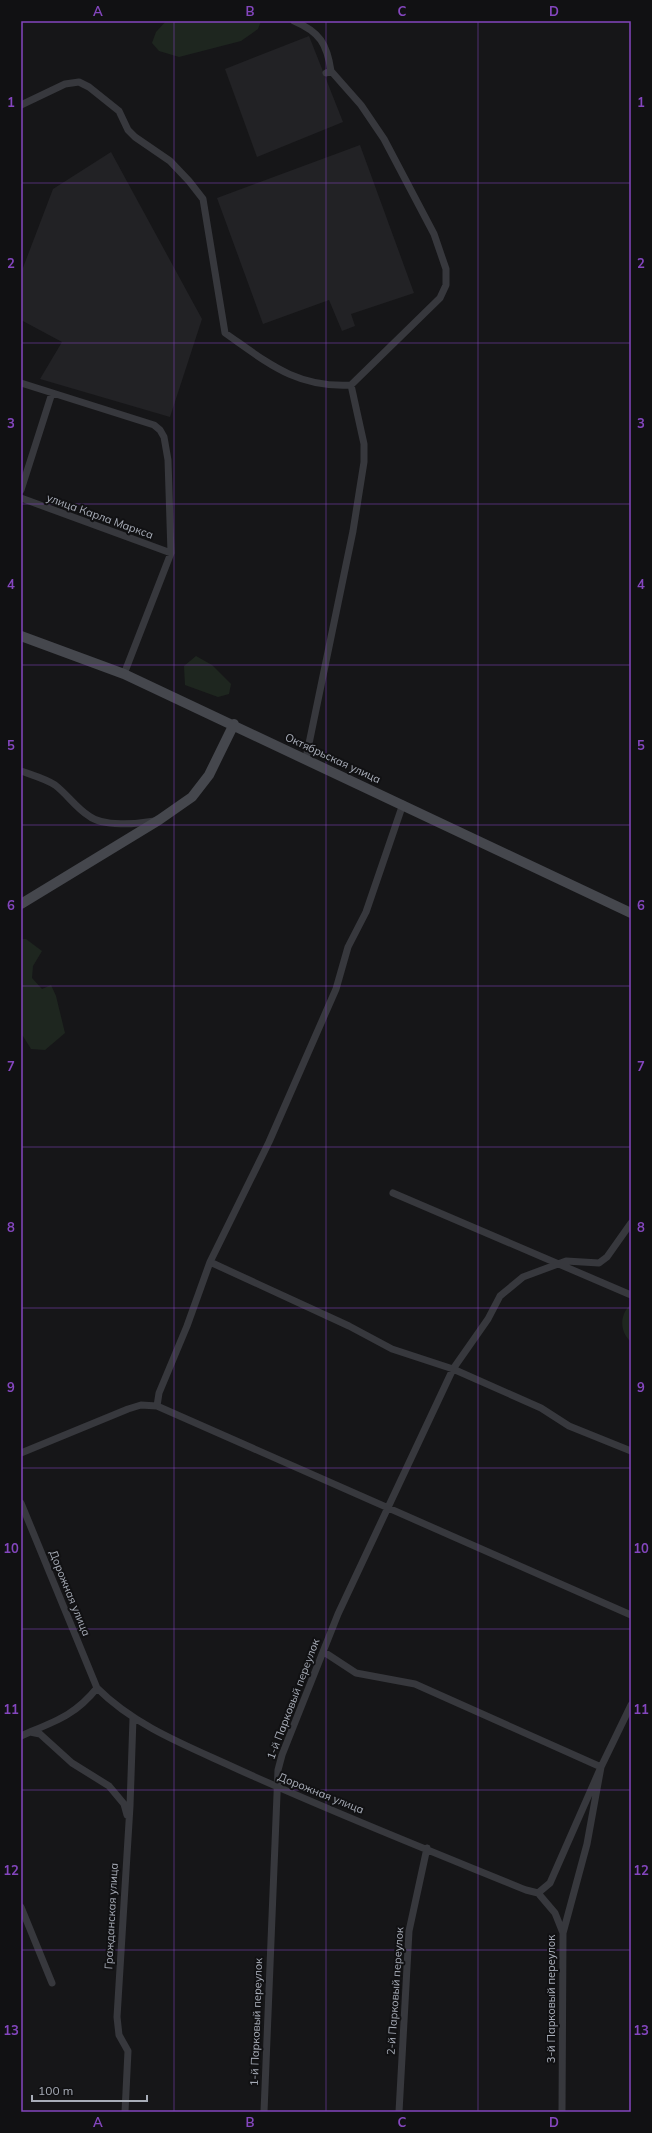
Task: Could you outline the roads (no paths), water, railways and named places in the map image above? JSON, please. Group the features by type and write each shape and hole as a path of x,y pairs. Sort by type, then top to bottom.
{"street":[{"path":"21,105 65,84 79,82 89,87 119,111 128,130 135,137 170,161 189,181 203,199 226,333 278,371 305,381 335,386 351,385 440,298 446,286 446,269 434,234 384,139 361,105 328,72 326,47 320,37 315,32 294,21"},
{"path":"21,383 154,425 160,430 168,460 171,553 124,674"},
{"path":"306,758 353,531 364,462 364,444 351,385"},
{"path":"21,490 52,393"},
{"name":"улица Карла Маркса","path":"21,498 171,553"},
{"name":"Октябрьская улица","path":"21,636 124,674 234,724 631,912"},
{"path":"21,904 183,805 200,789 209,775 234,724"},
{"path":"21,771 54,784 89,817 97,820 114,823 139,824 159,820"},
{"path":"157,1406 159,1393 187,1326 210,1262 270,1142 336,989 348,947 366,912 403,804"},
{"path":"393,1194 631,1295"},
{"name":"1-й Парковый переулок","path":"264,2112 276,1786 282,1755 338,1614 386,1508 453,1370 488,1319 500,1296 523,1277 558,1264 573,1260 588,1264 599,1263 607,1257 631,1223"},
{"path":"210,1262 350,1326 392,1349 453,1370 541,1408 570,1426 631,1451"},
{"path":"21,1453 128,1409 141,1405 157,1406 631,1615"},
{"name":"Дорожная улица","path":"21,1503 97,1688 111,1702 133,1718 164,1735 276,1786 538,1893"},
{"path":"324,1652 356,1674 415,1684 601,1767"},
{"path":"21,1736 64,1718 84,1704 97,1688"},
{"path":"538,1893 550,1883 601,1767 631,1705"},
{"name":"Гражданская улица","path":"125,2112 128,2051 119,2035 117,2017 133,1718"},
{"path":"30,1732 40,1734 72,1763 109,1786 124,1804 128,1824"},
{"path":"563,1933 587,1844 601,1767"},
{"name":"2-й Парковый переулок","path":"398,2112 409,1931 427,1848"},
{"name":"3-й Парковый переулок","path":"538,1893 555,1913 563,1933 562,2112"},
{"path":"21,1907 52,1983"}]}
